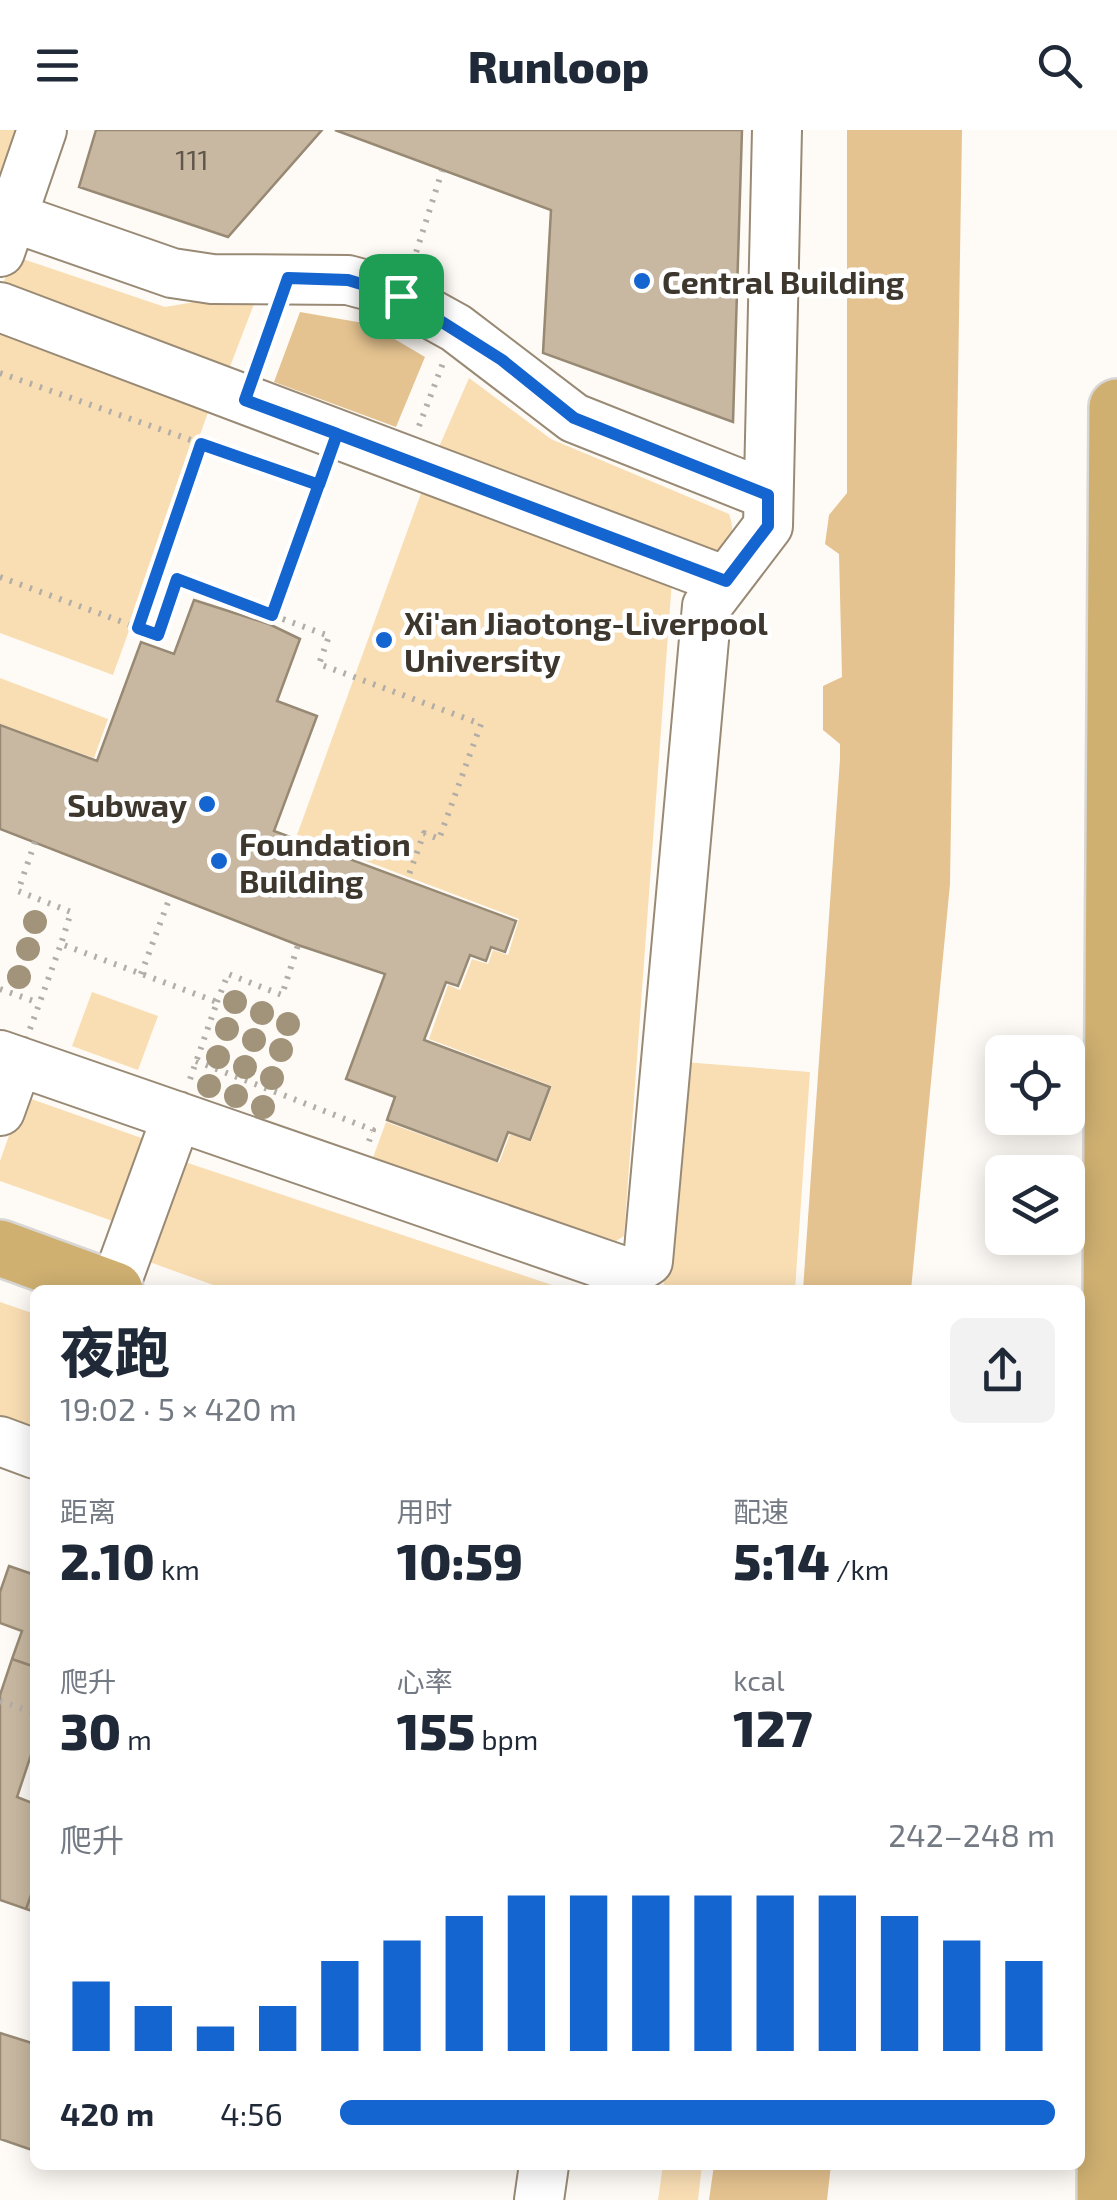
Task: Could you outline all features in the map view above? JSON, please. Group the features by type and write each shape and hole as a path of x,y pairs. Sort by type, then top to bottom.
{"main road":[{"path":"1105,2200 1102,1641 1117,407"},
{"path":"0,1248 100,1285"}],"lane":[{"path":"42,130 4,227 172,273 212,279 348,280 389,291 456,328 574,418 768,495"},
{"path":"0,1111 9,1058 629,1273 648,1262 707,606 768,526 776,130"},
{"path":"0,307 726,581"},
{"path":"116,1285 178,1116"},
{"path":"0,1441 30,1452"},
{"path":"539,2200 543,2170"}],"path":[{"path":"425,224 442,171"},
{"path":"245,400 288,278"},
{"path":"407,460 456,328"},
{"path":"0,373 319,485"},
{"path":"270,619 337,434"},
{"path":"138,628 201,444"},
{"path":"0,577 158,635 177,579 270,619 329,636 319,664 481,724 439,838 424,834 408,880"},
{"path":"9,1058 39,1003 71,912 18,891 35,842"},
{"path":"141,974 170,896"},
{"path":"61,944 217,1002"},
{"path":"178,1116 228,974 282,995 298,946"},
{"path":"0,989 39,1003"},
{"path":"196,1061 373,1130 358,1179"},
{"path":"0,1701 30,1711"}],"shaded area":[{"path":"0,130 18,130 1,175 0,174"},
{"path":"847,130 962,130 950,884 911,1285 803,1285 840,759 840,744 823,730 823,686 842,677 839,554 825,544 829,515 847,493"},
{"path":"20,258 165,307 259,291 226,377 9,294 4,281 12,262"},
{"path":"300,312 369,324 425,357 396,427 274,382"},
{"path":"0,332 210,407 113,675 0,633"},
{"path":"469,378 551,439 729,514 732,532 728,541 715,554 435,456"},
{"path":"424,485 672,580 624,1236 616,1241 371,1163 386,1122 499,1163 510,1134 531,1142 552,1086 429,1039 448,985 460,990 472,959 488,964 493,950 508,955 519,919 297,835"},
{"path":"0,678 108,719 94,758 0,724"},
{"path":"92,992 158,1016 138,1070 72,1046"},
{"path":"684,1062 810,1072 795,1285 663,1285"},
{"path":"23,1096 150,1141 121,1224 0,1181 0,1161"},
{"path":"176,1159 552,1285 213,1285 144,1260"},
{"path":"0,1302 30,1312 30,1431 0,1421"},
{"path":"662,2170 701,2170 698,2200 658,2200"},
{"path":"713,2170 830,2170 827,2200 709,2200"}],"building":[{"path":"96,130 322,130 228,237 79,187"},
{"name":"Central Building","path":"335,130 742,130 733,422 543,353 551,210"},
{"name":"Foundation Building","path":"194,600 269,624 300,639 277,701 317,716 274,831 516,921 505,952 491,947 486,961 470,955 458,986 446,982 424,1040 550,1087 530,1140 508,1132 497,1161 387,1120 395,1097 346,1079 385,974 298,945 0,829 0,725 97,761 141,642 174,654"},
{"path":"9,1566 30,1573 30,1665 12,1659 22,1631 0,1623 0,1592"},
{"path":"12,1659 30,1665 30,1758 17,1797 30,1802 30,1898 26,1909 0,1900 0,1695"},
{"path":"0,2033 30,2042 30,2149 0,2139"}],"place":[{"name":"Central Building","path":"642,281"},
{"name":"Xi'an Jiaotong-Liverpool University","path":"384,640"},
{"name":"Subway","path":"207,804"},
{"name":"Foundation Building","path":"219,861"}],"route":[{"path":"401,296 348,280 288,278 245,400 337,434 319,485 201,444 138,628 158,635 177,579 272,615 319,485 337,434 726,581 768,526 768,495 574,418 502,360 401,296"}]}
